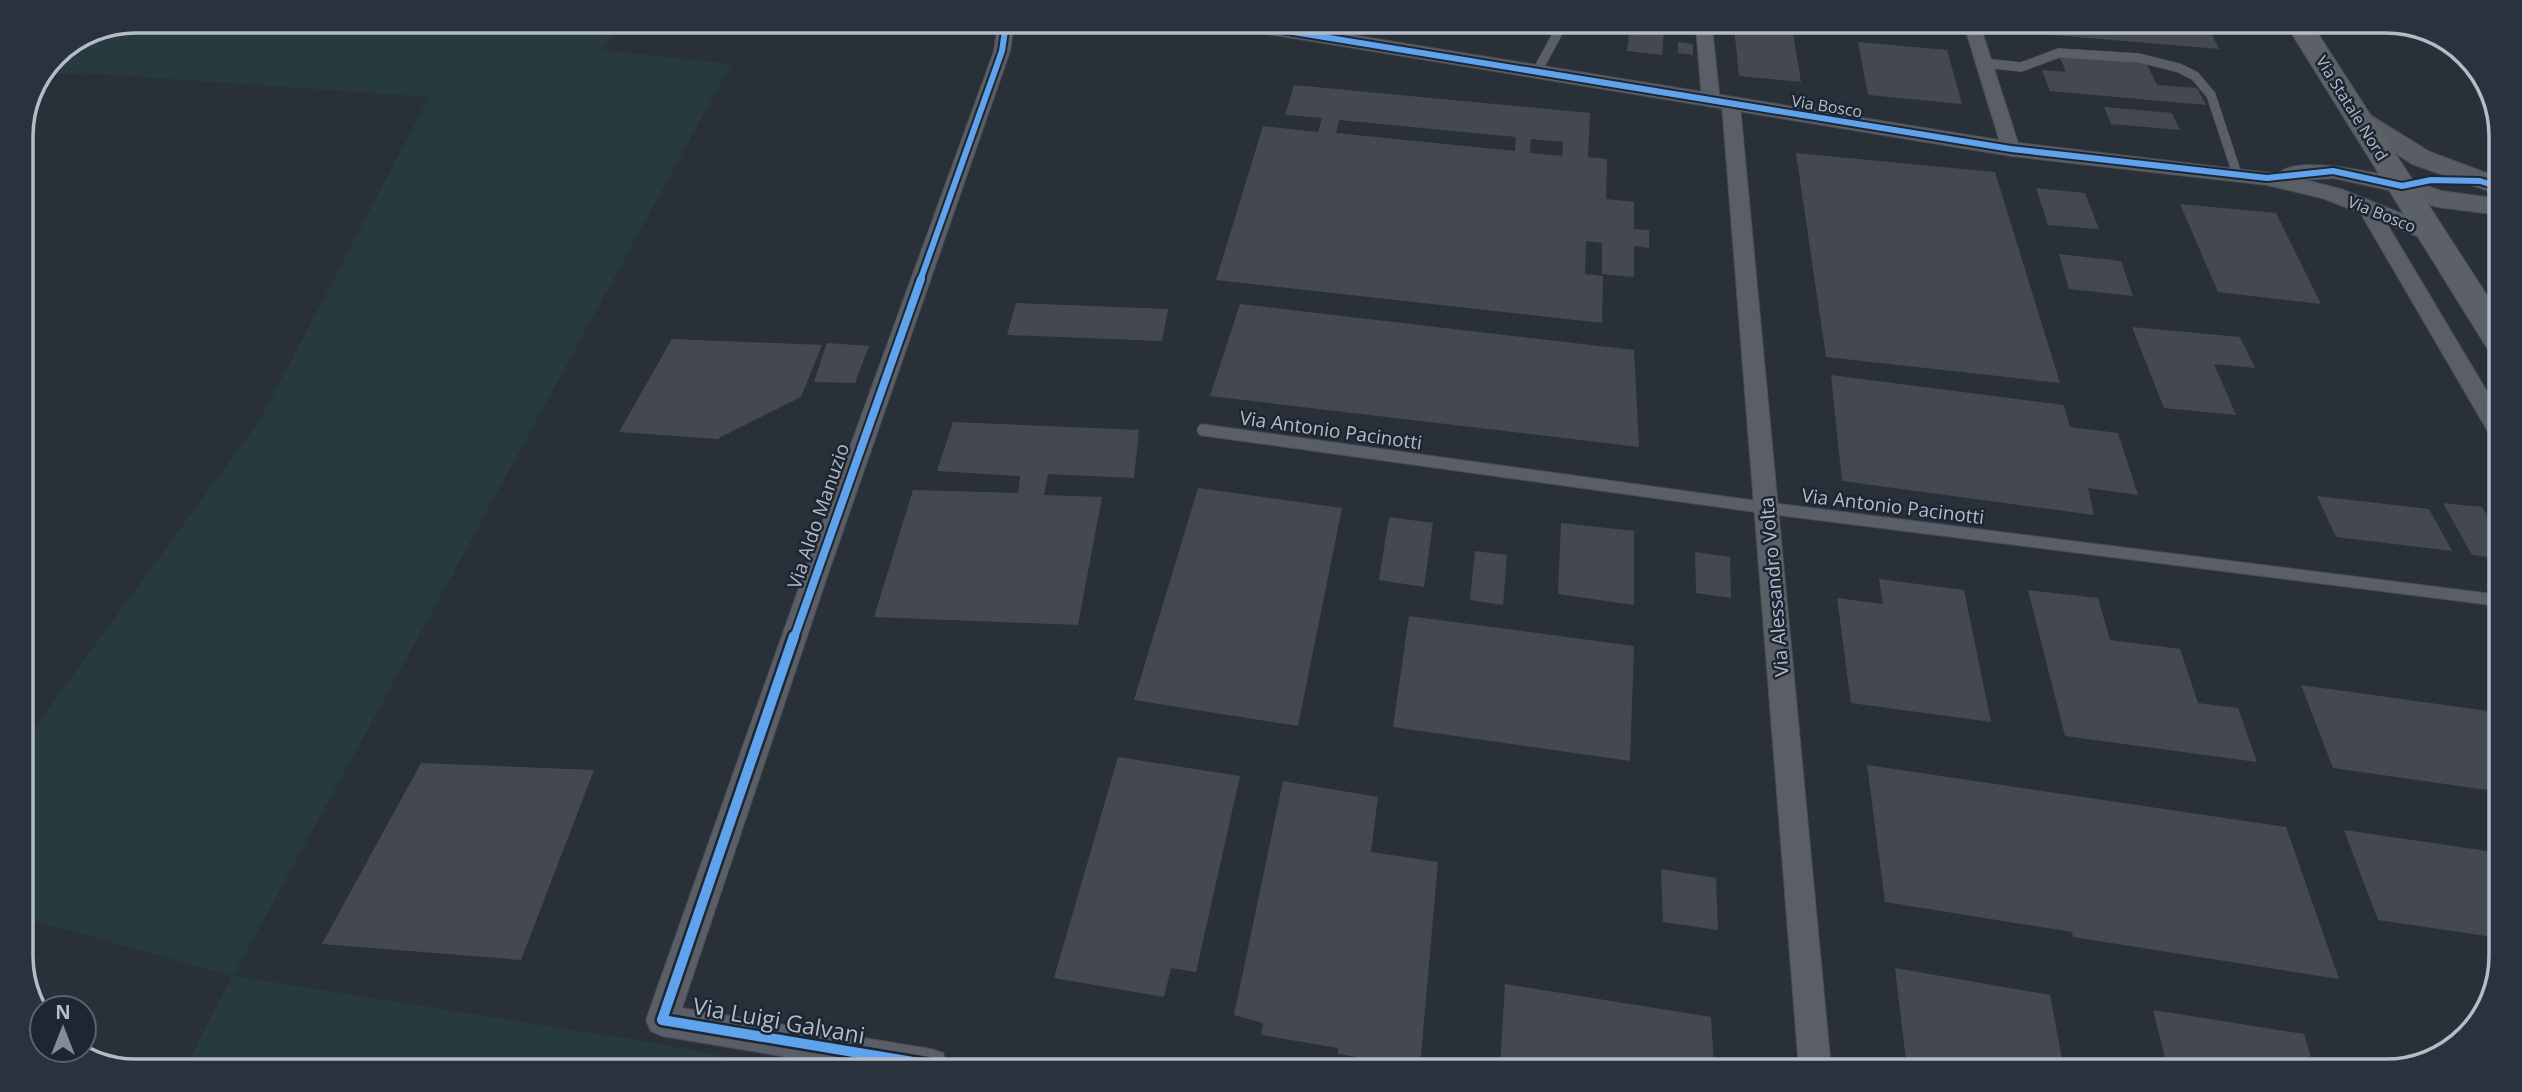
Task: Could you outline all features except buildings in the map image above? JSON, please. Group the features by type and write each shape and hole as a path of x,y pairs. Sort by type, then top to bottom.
{"main road":[{"name":"Via Statale Nord","path":"2305,33 2489,324"},
{"path":"2358,118 2420,158 2489,194"},
{"path":"2407,194 2437,199 2489,196"},
{"path":"2432,234 2489,199"}],"street":[{"name":"Via Aldo Manuzio","path":"1003,51 1005,33"},
{"name":"Via Aldo Manuzio","path":"662,1020 822,555 1003,51 1014,33"},
{"name":"Via Bosco","path":"1298,33 1721,104 2011,149 2333,183 2379,193 2407,194"},
{"path":"1705,33 1721,104"},
{"path":"1975,33 2011,149"},
{"name":"Via Alessandro Volta","path":"1721,104 1767,508 1814,1059"},
{"name":"Via Bosco","path":"2333,183 2377,147"},
{"name":"Via Bosco","path":"2333,183 2367,206 2432,234"},
{"path":"2367,206 2489,414"},
{"name":"Via Luigi Galvani","path":"662,1020 895,1059"}],"lane":[{"path":"1535,73 1558,33"},
{"path":"1984,63 2024,66 2048,54 2059,53 2169,63 2188,71 2207,88 2237,174"},
{"name":"Via Antonio Pacinotti","path":"1203,430 1767,508 2489,599"}],"green space":[{"path":"136,33 614,33 601,50 731,64 233,976 649,1042 738,1059 190,1059 232,976 33,920 33,730 260,420 429,97 86,73 54,74 68,59 97,41"}],"cycle path":[{"path":"895,1059 662,1020 818,568 1002,51 1005,33"},
{"path":"1299,33 2011,149 2267,178 2333,171 2402,186 2431,180 2480,181 2489,184"}]}
